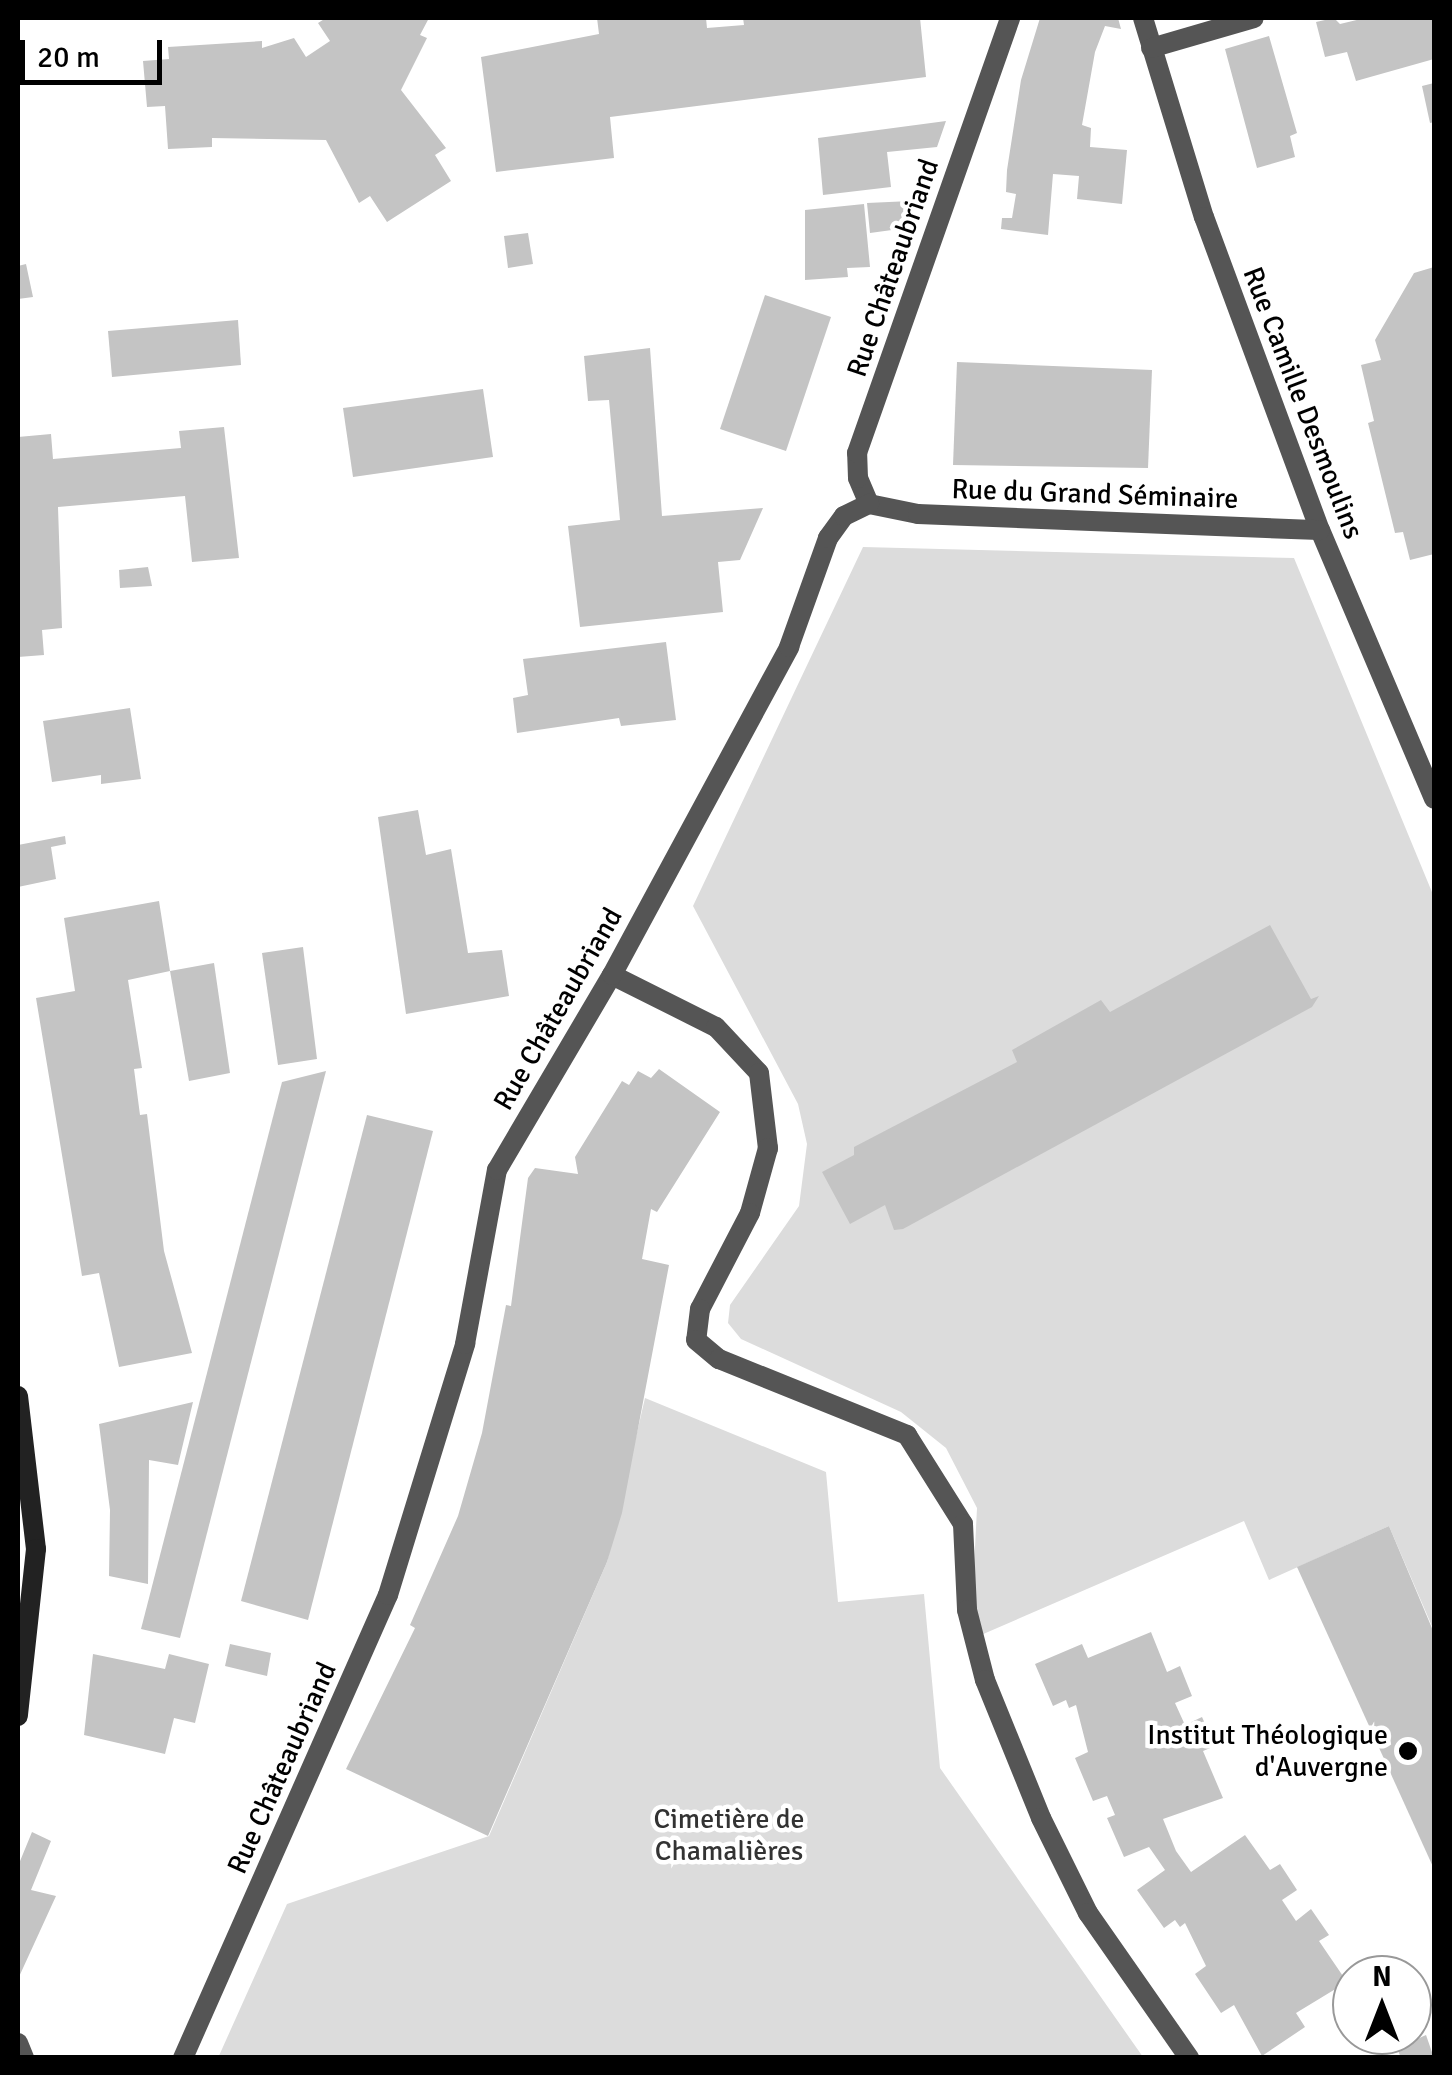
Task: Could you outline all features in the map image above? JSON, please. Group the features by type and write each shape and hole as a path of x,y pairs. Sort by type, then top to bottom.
{"main road":[{"path":"18,1396 36,1550 18,1716"}],"street":[{"name":"Rue Châteaubriand","path":"183,2058 388,1595 460,1362 497,1170 612,975 789,648 828,538 844,516 869,504 857,453 1010,18"},
{"name":"Rue Camille Desmoulins","path":"1143,18 1204,217 1320,530 1434,799"},
{"path":"1151,48 1254,18"},
{"name":"Rue du Grand Séminaire","path":"869,504 918,514 1320,530"},
{"path":"612,975 716,1027 759,1074 768,1148 750,1213 700,1309 696,1340 719,1360 907,1435 963,1524 967,1610 976,1645 1040,1818 1088,1913 1189,2058"},
{"path":"18,2043 24,2058"}],"green space":[{"path":"863,547 1294,558 1434,897 1434,1631 1389,1526 1269,1580 1244,1521 981,1635 972,1607 977,1508 946,1448 901,1412 741,1339 728,1323 730,1305 799,1206 807,1144 798,1104 693,906"},
{"name":"Cimetière de Chamalières","path":"645,1398 826,1472 838,1602 924,1594 940,1768 1143,2057 218,2058 287,1904 489,1836 607,1562"}],"building":[{"path":"326,18 429,18 420,35 427,38 401,90 446,148 435,155 451,181 387,222 370,196 359,203 326,140 212,138 212,147 168,149 165,106 147,107 143,61 169,59 168,47 262,41 262,48 294,38 306,57 330,41 318,23"},
{"path":"597,18 706,18 707,28 744,25 743,18 920,18 926,77 610,117 614,158 496,172 481,57 599,34"},
{"path":"1040,18 1118,18 1121,29 1105,26 1095,52 1082,125 1091,128 1090,147 1127,150 1122,204 1077,199 1079,176 1053,174 1048,235 1001,229 1002,218 1012,218 1016,194 1006,192 1007,170 1021,80"},
{"path":"1334,18 1340,24 1365,18 1434,18 1434,59 1356,81 1347,52 1325,57 1316,22"},
{"path":"1269,36 1297,133 1290,136 1295,157 1257,168 1225,49"},
{"path":"1434,83 1434,122 1430,123 1422,86"},
{"path":"946,121 937,147 887,152 891,187 823,195 818,138"},
{"path":"911,201 914,227 870,233 867,203"},
{"path":"864,204 870,267 847,268 848,277 805,280 805,210"},
{"path":"528,233 533,264 508,268 504,236"},
{"path":"26,264 33,297 18,299 18,266"},
{"path":"1434,267 1434,554 1410,560 1403,532 1395,533 1368,423 1374,421 1361,365 1381,360 1375,340 1414,273"},
{"path":"765,295 831,317 786,451 720,429"},
{"path":"238,320 241,365 112,377 108,331"},
{"path":"650,348 662,516 763,508 740,560 718,562 723,612 580,627 568,526 620,520 609,400 588,401 584,356"},
{"path":"957,362 1152,370 1148,468 953,465"},
{"path":"483,389 493,457 353,477 343,408"},
{"path":"224,427 239,558 192,562 185,496 58,507 62,628 42,630 44,655 18,657 18,437 51,434 53,459 181,448 179,431"},
{"path":"148,567 152,586 120,588 119,570"},
{"path":"666,642 676,720 621,726 619,718 517,733 513,698 528,695 523,659"},
{"path":"130,708 141,779 101,784 101,775 52,782 43,721"},
{"path":"418,810 426,855 451,849 468,953 502,950 509,996 406,1014 378,817"},
{"path":"65,836 66,844 51,847 56,879 18,887 18,845"},
{"path":"159,901 170,971 128,980 142,1068 134,1069 140,1115 147,1114 164,1251 192,1353 119,1367 99,1273 82,1276 36,998 75,991 64,918"},
{"path":"1270,925 1311,999 1319,996 1312,1007 903,1229 894,1230 885,1205 850,1224 822,1172 854,1155 854,1147 1017,1062 1012,1050 1101,1000 1110,1012"},
{"path":"303,947 317,1059 278,1065 262,953"},
{"path":"214,963 230,1073 189,1081 170,971"},
{"path":"659,1069 720,1112 657,1212 651,1209 642,1259 669,1265 622,1513 607,1562 488,1836 346,1769 415,1628 410,1625 458,1516 482,1433 506,1305 511,1306 528,1178 535,1168 578,1174 575,1157 622,1081 629,1085 638,1071 651,1078"},
{"path":"326,1071 180,1638 141,1629 282,1082"},
{"path":"367,1115 433,1131 308,1620 241,1601"},
{"path":"193,1402 178,1465 149,1460 148,1584 109,1576 110,1510 99,1424"},
{"name":"Institut Théologique d'Auvergne","path":"1389,1526 1434,1633 1434,1869 1297,1567"},
{"path":"1151,1632 1167,1672 1180,1666 1192,1696 1175,1703 1185,1725 1202,1717 1215,1746 1203,1751 1223,1798 1163,1819 1176,1851 1191,1872 1245,1835 1270,1870 1280,1864 1297,1890 1282,1900 1296,1921 1311,1909 1329,1935 1319,1941 1332,1960 1332,1991 1296,2013 1305,2027 1262,2056 1234,2005 1221,2013 1195,1974 1206,1966 1185,1923 1180,1927 1175,1920 1164,1928 1137,1890 1165,1870 1149,1847 1124,1857 1107,1818 1115,1815 1107,1796 1093,1801 1075,1758 1088,1752 1076,1705 1069,1708 1066,1700 1053,1706 1035,1664 1082,1644 1088,1658"},
{"path":"230,1644 271,1653 267,1676 225,1666"},
{"path":"93,1654 165,1669 169,1654 209,1664 195,1723 174,1718 165,1754 84,1735"},
{"path":"32,1832 51,1841 31,1890 56,1896 18,1979 18,1866"},
{"path":"1432,2052 1434,2058 1400,2055"}],"place":[{"name":"Institut Théologique d'Auvergne","path":"1408,1751"}]}
